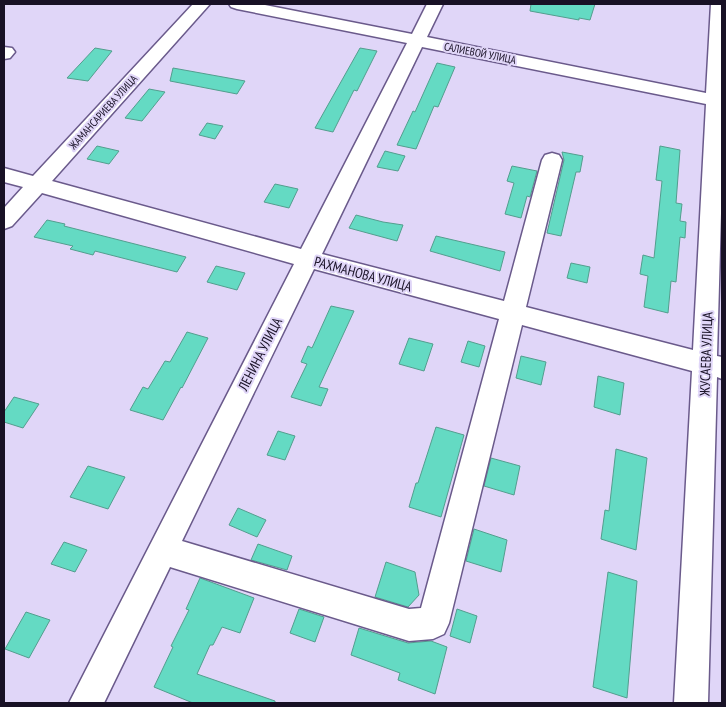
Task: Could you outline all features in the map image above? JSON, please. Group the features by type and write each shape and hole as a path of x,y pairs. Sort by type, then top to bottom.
{"street":[{"name":"ЖАМАНСАРИЕВА УЛИЦА","path":"4,221 202,4"},
{"name":"САЛИЕВОЙ УЛИЦА","path":"237,4 719,102"},
{"name":"ЛЕНИНА УЛИЦА","path":"86,703 435,4"},
{"name":"ЖУСАЕВА УЛИЦА","path":"691,703 714,366 719,4"},
{"path":"162,550 409,625 433,623 466,501 502,347 514,313 552,160"},
{"name":"РАХМАНОВА УЛИЦА","path":"4,175 308,259 714,366"}],"building":[{"path":"531,4 595,4 590,20 579,18 579,20 530,11"},
{"path":"95,48 112,51 88,81 67,78"},
{"path":"360,48 377,51 357,91 354,90 333,132 315,128"},
{"path":"437,63 455,67 438,107 434,106 416,149 397,145 413,111 415,112"},
{"path":"173,68 245,81 237,94 170,81"},
{"path":"149,89 165,92 142,121 125,118"},
{"path":"207,123 223,126 215,139 199,135"},
{"path":"97,146 119,151 109,164 87,159"},
{"path":"660,146 680,150 676,203 682,204 680,221 686,222 685,238 680,237 676,282 671,281 668,313 644,307 648,276 640,274 643,255 654,258 662,181 656,180"},
{"path":"385,151 405,156 398,171 377,167"},
{"path":"562,152 583,156 580,172 576,172 561,236 547,233 564,160"},
{"path":"512,166 537,171 530,197 527,196 521,218 505,214 514,183 507,181"},
{"path":"275,184 298,189 289,208 264,202"},
{"path":"356,215 403,225 397,241 349,228"},
{"path":"47,220 186,257 177,272 95,251 93,255 70,249 73,246 34,237"},
{"path":"436,236 505,252 500,271 430,251"},
{"path":"571,263 590,267 587,283 567,278"},
{"path":"216,266 245,273 237,290 207,282"},
{"path":"331,306 354,311 319,387 328,389 321,406 291,397 307,364 301,362 308,346 312,348"},
{"path":"187,332 208,338 163,420 130,410 143,387 148,389 165,361 170,362"},
{"path":"409,338 433,344 424,371 399,364"},
{"path":"468,341 485,346 479,367 461,362"},
{"path":"521,356 546,362 541,385 516,378"},
{"path":"598,376 624,383 620,415 594,407"},
{"path":"14,397 39,404 23,428 4,422 4,412"},
{"path":"436,427 464,435 441,517 409,507"},
{"path":"278,431 295,436 285,460 267,455"},
{"path":"616,449 647,458 636,550 601,539 605,510 609,511"},
{"path":"491,458 520,466 514,495 484,486"},
{"path":"88,466 125,477 108,509 70,497"},
{"path":"238,508 266,520 257,537 229,525"},
{"path":"474,529 507,540 501,572 466,561"},
{"path":"64,542 87,550 75,572 51,564"},
{"path":"258,544 292,556 287,570 251,560"},
{"path":"386,562 415,572 419,595 408,607 375,597"},
{"path":"608,572 637,581 627,698 593,687"},
{"path":"200,578 254,598 240,633 222,627 213,645 210,645 197,674 275,701 275,703 193,703 154,687 189,610 186,609"},
{"path":"299,609 324,617 315,642 290,633"},
{"path":"457,609 477,616 470,643 450,636"},
{"path":"26,612 50,620 29,658 5,649"},
{"path":"359,628 408,643 431,641 447,647 435,694 398,680 400,673 351,655"}]}
